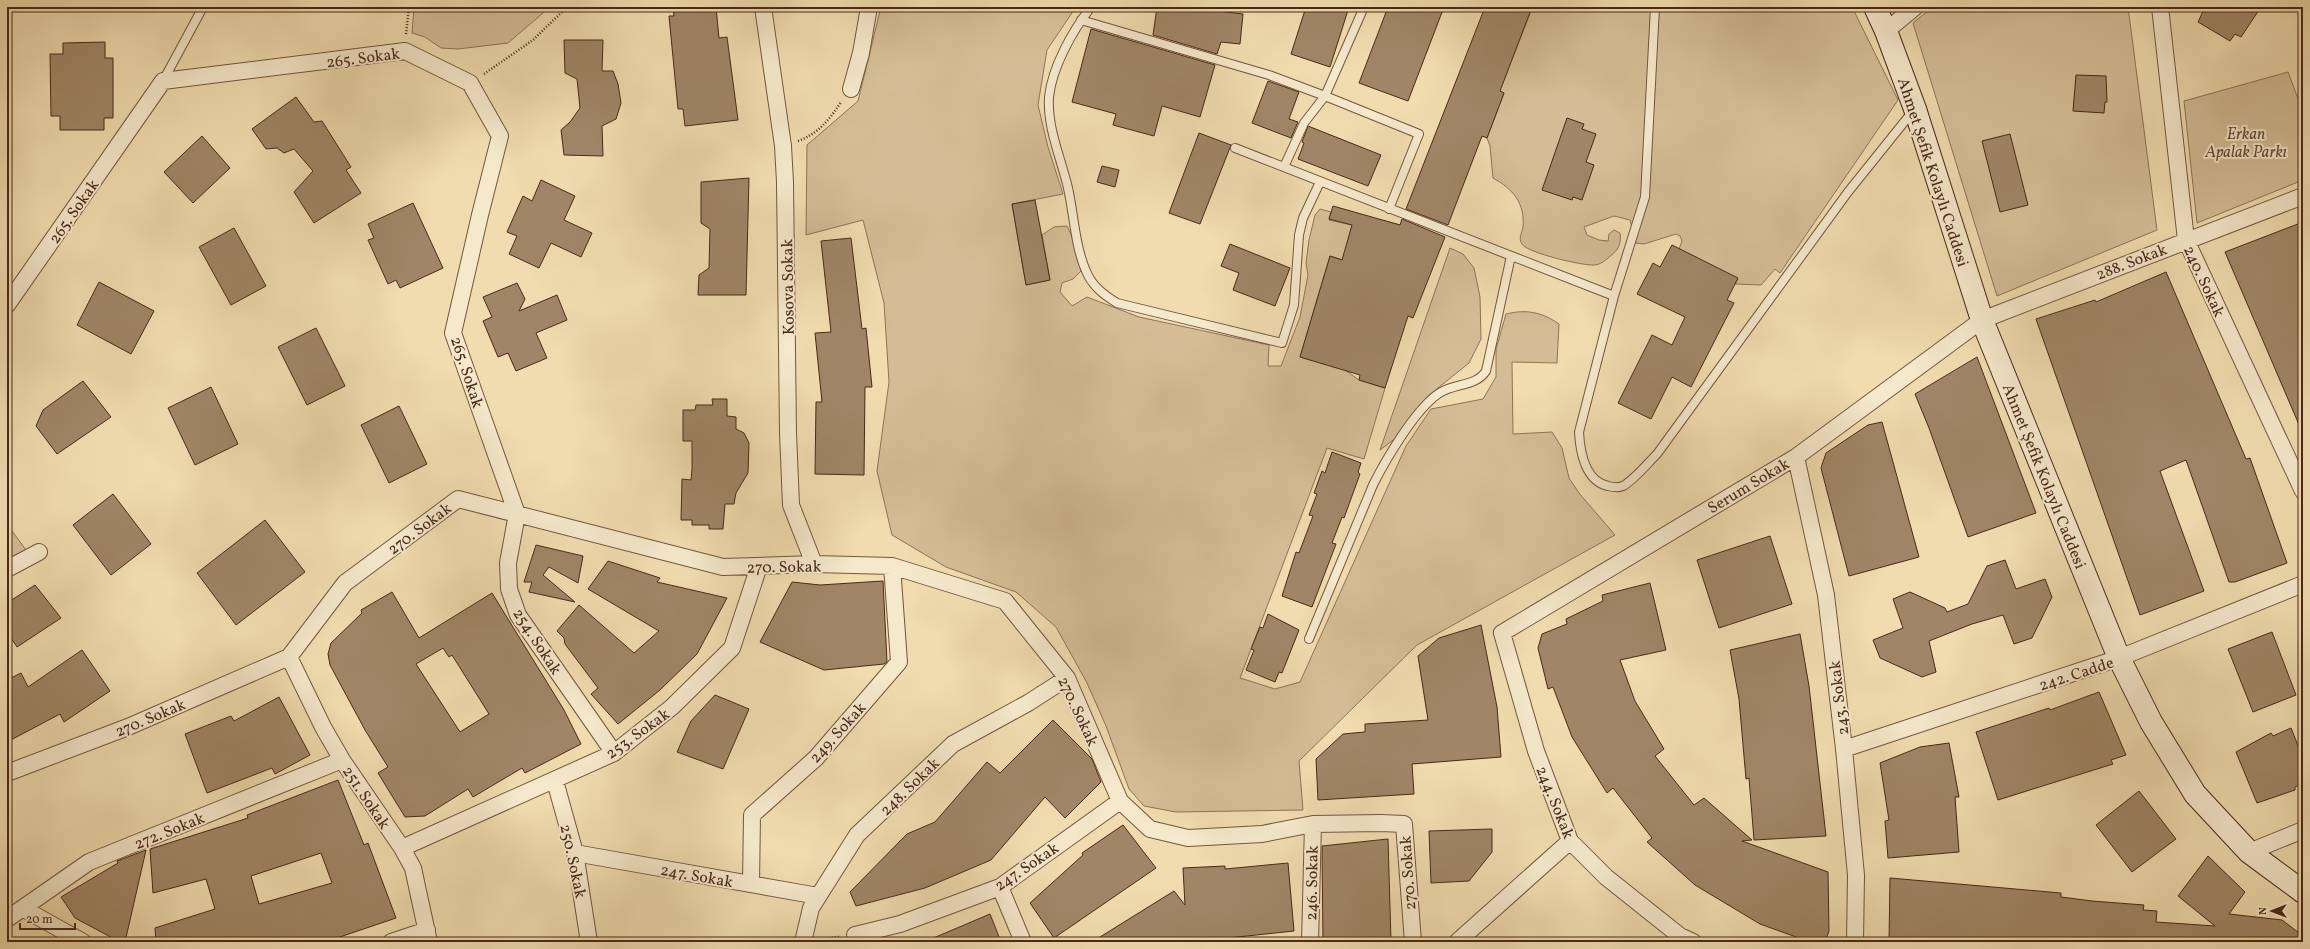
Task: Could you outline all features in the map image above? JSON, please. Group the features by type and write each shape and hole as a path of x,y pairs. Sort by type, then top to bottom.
{"main road":[{"name":"Ahmet Şefik Kolaylı Caddesi","path":"1875,7 1886,31 1915,109 1982,320 2119,658 2151,722 2195,794 2249,852 2303,892"}],"street":[{"name":"Kosova Sokak","path":"763,7 783,146 787,278 788,433 791,505 814,564"},
{"path":"850,89 861,53 869,7"},
{"path":"1886,31 1915,7"},
{"name":"240. Sokak","path":"2160,7 2186,240 2303,491"},
{"name":"265. Sokak","path":"7,305 163,81 405,50 470,83 500,136 453,333 517,514"},
{"name":"288. Sokak","path":"1982,320 2303,196"},
{"name":"Serum Sokak","path":"1502,633 1796,456 1982,320"},
{"name":"243. Sokak","path":"1796,456 1826,595 1844,749 1856,875 1855,942"},
{"name":"270. Sokak","path":"7,773 128,728 289,657 345,583 458,499 723,567 814,564 892,566 1005,600 1066,678 1120,801 1150,829 1188,838 1262,834 1313,824 1404,824 1413,942"},
{"name":"254. Sokak","path":"517,514 508,563 509,589 518,615 614,753"},
{"path":"7,569 39,552"},
{"name":"253. Sokak","path":"402,848 555,781 614,753 672,707 732,648 759,566"},
{"name":"249. Sokak","path":"751,884 752,815 816,758 899,662 892,566"},
{"name":"242. Cadde","path":"1844,749 2119,658 2303,584"},
{"name":"244. Sokak","path":"1502,633 1536,751 1570,841 1606,877 1680,936 1694,942"},
{"name":"251. Sokak","path":"289,657 323,728 342,760 402,848 413,868 428,936"},
{"name":"248. Sokak","path":"803,941 811,908 858,835 953,744 1028,703 1066,678"},
{"name":"272. Sokak","path":"7,919 24,909 89,862 342,760"},
{"name":"250. Sokak","path":"555,781 575,853 589,942"},
{"name":"247. Sokak","path":"855,935 900,924 1000,887 1120,801"},
{"name":"246. Sokak","path":"1310,942 1313,824"},
{"path":"2249,852 2303,830"},
{"path":"1457,942 1570,841"},
{"name":"247. Sokak","path":"575,853 818,896"},
{"path":"1000,887 1023,942"},
{"path":"24,909 83,942"},
{"path":"391,942 428,936"}],"lane":[{"path":"163,81 203,7"},
{"path":"1091,7 1081,20 1056,68 1049,96 1049,113 1086,272 1094,285 1105,295 1117,303 1282,343 1294,305 1299,235 1303,218 1320,182"},
{"path":"1284,167 1304,123 1325,96 1364,7"},
{"path":"1655,7 1645,197 1614,296 1579,432 1580,449 1589,472 1603,486 1613,488 1622,486 1657,454 1848,192 1915,109"},
{"path":"1081,20 1269,75 1419,134 1389,209"},
{"path":"1235,148 1614,296"},
{"path":"1310,639 1373,484 1381,468 1429,401 1446,390 1479,380 1486,371 1511,256"}],"path":[{"path":"405,50 409,7"},
{"path":"470,83 533,40 567,7"},
{"path":"783,146 806,138 829,121 850,89"},
{"path":"803,941 855,935"}],"green space":[{"path":"414,7 550,7 508,43 458,49 441,48 425,37 412,33"},
{"path":"881,7 1076,7 1047,50 1038,105 1048,147 1063,194 1012,204 1026,285 1050,280 1042,235 1054,227 1067,226 1078,249 1082,270 1073,279 1062,283 1060,292 1072,306 1087,297 1139,317 1269,345 1268,366 1281,366 1300,317 1308,275 1306,263 1309,240 1315,215 1320,209 1331,212 1329,220 1352,225 1348,241 1374,248 1382,220 1404,226 1375,270 1330,256 1300,357 1345,370 1359,380 1385,388 1364,459 1327,448 1240,678 1275,689 1300,682 1406,446 1431,409 1483,399 1496,377 1496,349 1506,314 1527,312 1540,314 1559,324 1557,363 1512,362 1513,434 1552,432 1562,448 1569,478 1579,493 1615,535 1417,645 1299,761 1303,810 1176,812 1144,806 1129,789 1106,726 1087,683 1056,627 1016,592 946,567 892,535 877,471 889,382 884,303 863,220 806,235 807,145 858,101"},
{"path":"1529,7 1654,7 1658,9 1670,7 1852,7 1898,100 1780,273 1775,269 1761,285 1735,284 1738,279 1679,249 1682,241 1680,236 1676,234 1644,244 1636,243 1630,220 1614,216 1584,227 1587,235 1599,240 1608,241 1609,234 1614,230 1620,233 1618,247 1614,253 1602,263 1588,265 1544,255 1526,248 1521,242 1520,238 1523,227 1523,218 1520,204 1512,192 1493,178 1490,146 1487,138 1504,93 1492,88 1503,82 1532,9"},
{"path":"1933,7 2128,7 2157,230 1997,296 1913,23"},
{"name":"Erkan Apalak Parkı","path":"2288,72 2303,112 2303,180 2197,223 2184,101"},
{"path":"1450,248 1463,254 1474,268 1480,297 1481,339 1469,363 1428,396 1401,434 1380,450"},
{"path":"7,524 26,550 7,560"}],"building":[{"path":"673,7 716,7 719,38 727,37 738,120 685,126 683,109 678,109 669,16 674,16"},
{"path":"1157,7 1184,7 1243,14 1240,44 1221,42 1217,54 1153,35"},
{"path":"1306,7 1349,7 1330,67 1291,54"},
{"path":"1388,7 1444,7 1408,101 1359,83"},
{"path":"1485,7 1532,7 1500,91 1504,93 1487,138 1482,136 1448,225 1406,209"},
{"path":"2205,7 2261,7 2241,37 2235,34 2230,41 2198,22"},
{"path":"1091,29 1215,65 1200,117 1162,106 1154,136 1113,125 1116,114 1072,102"},
{"path":"564,40 603,40 602,71 613,71 618,84 621,103 616,119 602,126 603,156 564,155 561,130 570,122 580,108 577,79 565,73"},
{"path":"105,42 105,58 113,58 113,118 104,118 104,130 60,130 60,116 51,116 50,54 63,54 63,43"},
{"path":"2076,75 2106,76 2107,102 2105,102 2104,113 2073,111"},
{"path":"1268,81 1299,92 1289,119 1298,122 1291,138 1252,123"},
{"path":"296,97 314,122 322,121 351,167 346,170 361,193 314,223 294,192 313,171 294,149 284,153 277,148 266,149 252,129"},
{"path":"1567,118 1584,124 1582,129 1596,134 1586,162 1594,165 1582,200 1573,197 1572,200 1542,190"},
{"path":"1308,126 1381,155 1368,186 1298,159"},
{"path":"1199,133 1231,145 1200,224 1169,213"},
{"path":"2010,134 2028,205 2000,212 1982,141"},
{"path":"202,136 230,168 193,203 164,172"},
{"path":"1102,166 1119,170 1115,187 1097,182"},
{"path":"749,178 746,295 698,295 699,275 709,268 710,229 701,223 701,182"},
{"path":"541,180 575,196 564,220 592,233 581,257 551,243 539,268 509,254 517,236 507,232 523,196 532,201"},
{"path":"1035,200 1050,280 1026,285 1012,204"},
{"path":"413,203 443,268 400,288 396,280 388,284 368,240 374,238 368,224"},
{"path":"1333,206 1400,225 1402,219 1445,237 1413,318 1408,316 1385,388 1359,380 1360,375 1300,357 1330,256 1342,260 1352,225 1329,219"},
{"path":"2303,222 2303,434 2225,252"},
{"path":"234,228 266,286 231,305 199,247"},
{"path":"851,238 862,329 866,328 872,387 865,387 864,475 815,474 816,402 822,402 815,333 831,332 821,241"},
{"path":"1230,244 1290,268 1275,306 1233,290 1239,273 1221,266"},
{"path":"1672,245 1738,278 1727,300 1734,303 1691,387 1672,377 1651,419 1618,403 1652,335 1672,345 1685,317 1637,294 1653,263 1660,267"},
{"path":"2166,272 2246,459 2250,458 2287,563 2235,582 2229,582 2186,460 2160,471 2204,591 2140,615 2036,319 2095,300 2096,302"},
{"path":"99,282 154,311 131,354 77,325"},
{"path":"517,283 525,299 519,311 557,295 567,320 536,333 547,358 516,371 508,353 498,357 483,321 492,317 483,297"},
{"path":"316,328 345,386 307,405 278,347"},
{"path":"1977,357 2036,513 1968,537 1929,428 1915,394"},
{"path":"83,381 111,417 57,454 36,426 43,410"},
{"path":"211,387 238,444 195,465 168,408"},
{"path":"712,399 727,399 727,416 736,417 736,429 744,433 749,443 748,473 736,493 734,504 725,504 723,529 709,529 709,525 692,525 692,520 681,520 682,479 691,480 692,469 692,441 683,441 683,410 695,410 696,405 713,405"},
{"path":"399,406 427,464 389,483 361,425"},
{"path":"1882,422 1919,557 1849,576 1821,468 1826,453 1868,425"},
{"path":"1332,452 1361,463 1358,472 1360,474 1344,518 1342,517 1332,543 1336,544 1312,607 1282,596 1296,552 1299,553 1313,516 1309,515 1317,494 1314,493 1322,471 1325,473"},
{"path":"113,494 151,544 111,575 73,525"},
{"path":"265,520 305,572 236,625 197,573"},
{"path":"1770,536 1792,604 1719,628 1697,560"},
{"path":"536,545 583,556 578,583 549,567 543,575 575,602 529,592 532,582 524,582"},
{"path":"2005,560 2016,589 2045,579 2052,597 2032,638 2014,644 2003,615 1972,624 1929,641 1936,672 1922,677 1880,658 1873,640 1903,628 1893,599 1910,592 1945,608 1947,612 1968,604 1987,566"},
{"path":"608,561 660,578 657,582 727,598 697,654 660,690 618,724 591,694 598,688 565,644 564,638 557,631 579,605 634,653 659,631 588,589"},
{"path":"883,581 887,662 884,664 824,670 760,642 792,582 820,585"},
{"path":"1650,583 1666,650 1620,660 1635,701 1664,749 1655,756 1694,805 1704,798 1752,840 1742,841 1828,872 1829,931 1825,942 1810,942 1760,924 1695,885 1647,842 1652,838 1613,788 1607,793 1572,737 1553,687 1548,689 1538,648 1542,634 1567,624 1566,619 1603,601 1602,595"},
{"path":"35,585 61,618 17,647 7,632 7,603"},
{"path":"392,592 419,638 492,593 564,710 581,744 525,773 522,768 473,797 468,789 425,816 405,817 378,773 388,767 365,730 330,665 328,654 331,643 362,613 361,610","holes":["443,648 449,657 452,655 489,714 460,732 416,664"]},
{"path":"1268,614 1299,630 1282,673 1279,672 1275,682 1246,670 1254,650 1251,649 1260,627 1263,628"},
{"path":"1481,625 1497,707 1501,757 1412,764 1414,794 1318,800 1316,759 1343,734 1365,732 1365,724 1428,720 1418,656 1439,638"},
{"path":"2272,632 2296,695 2253,712 2228,649"},
{"path":"1800,634 1809,686 1826,836 1754,840 1749,778 1746,779 1739,699 1730,650"},
{"path":"82,650 110,691 64,722 60,714 7,742 7,680 21,673 28,687"},
{"path":"2099,692 2126,755 2111,760 2113,764 1998,800 1976,732 2049,708 2050,710"},
{"path":"715,695 749,709 723,769 677,752 691,721"},
{"path":"279,697 310,755 275,774 272,768 207,793 185,734 231,716 234,721"},
{"path":"1053,720 1092,759 1101,782 1065,818 1045,797 991,860 925,888 856,906 850,892 907,834 935,822 987,762 1000,773"},
{"path":"2291,728 2303,758 2303,784 2295,787 2295,790 2257,803 2236,752 2271,733 2273,736"},
{"path":"1949,743 1959,797 1955,797 1959,852 1888,858 1885,821 1889,820 1880,763 1920,747"},
{"path":"338,780 364,845 368,843 396,918 325,942 156,942 155,928 215,909 206,879 153,893 150,849 248,818 247,815","holes":["321,853 332,883 259,904 251,876"]},
{"path":"2139,791 2176,839 2132,872 2096,825"},
{"path":"1123,825 1156,868 1054,938 1030,903 1083,855 1082,853"},
{"path":"1492,829 1492,852 1469,881 1431,883 1429,831"},
{"path":"1388,839 1391,942 1323,942 1322,846"},
{"path":"146,850 125,942 120,942 75,918 61,897 118,863 117,861"},
{"path":"2208,856 2245,892 2229,914 2282,920 2303,936 2303,942 1889,942 1890,878 2061,893 2061,897 2144,905 2143,910 2157,911 2156,922 2215,926 2178,896"},
{"path":"1288,863 1294,931 1228,938 1228,940 1092,942 1174,891 1185,905 1183,868 1225,866 1225,869"},
{"path":"990,914 1001,942 924,942"}]}
